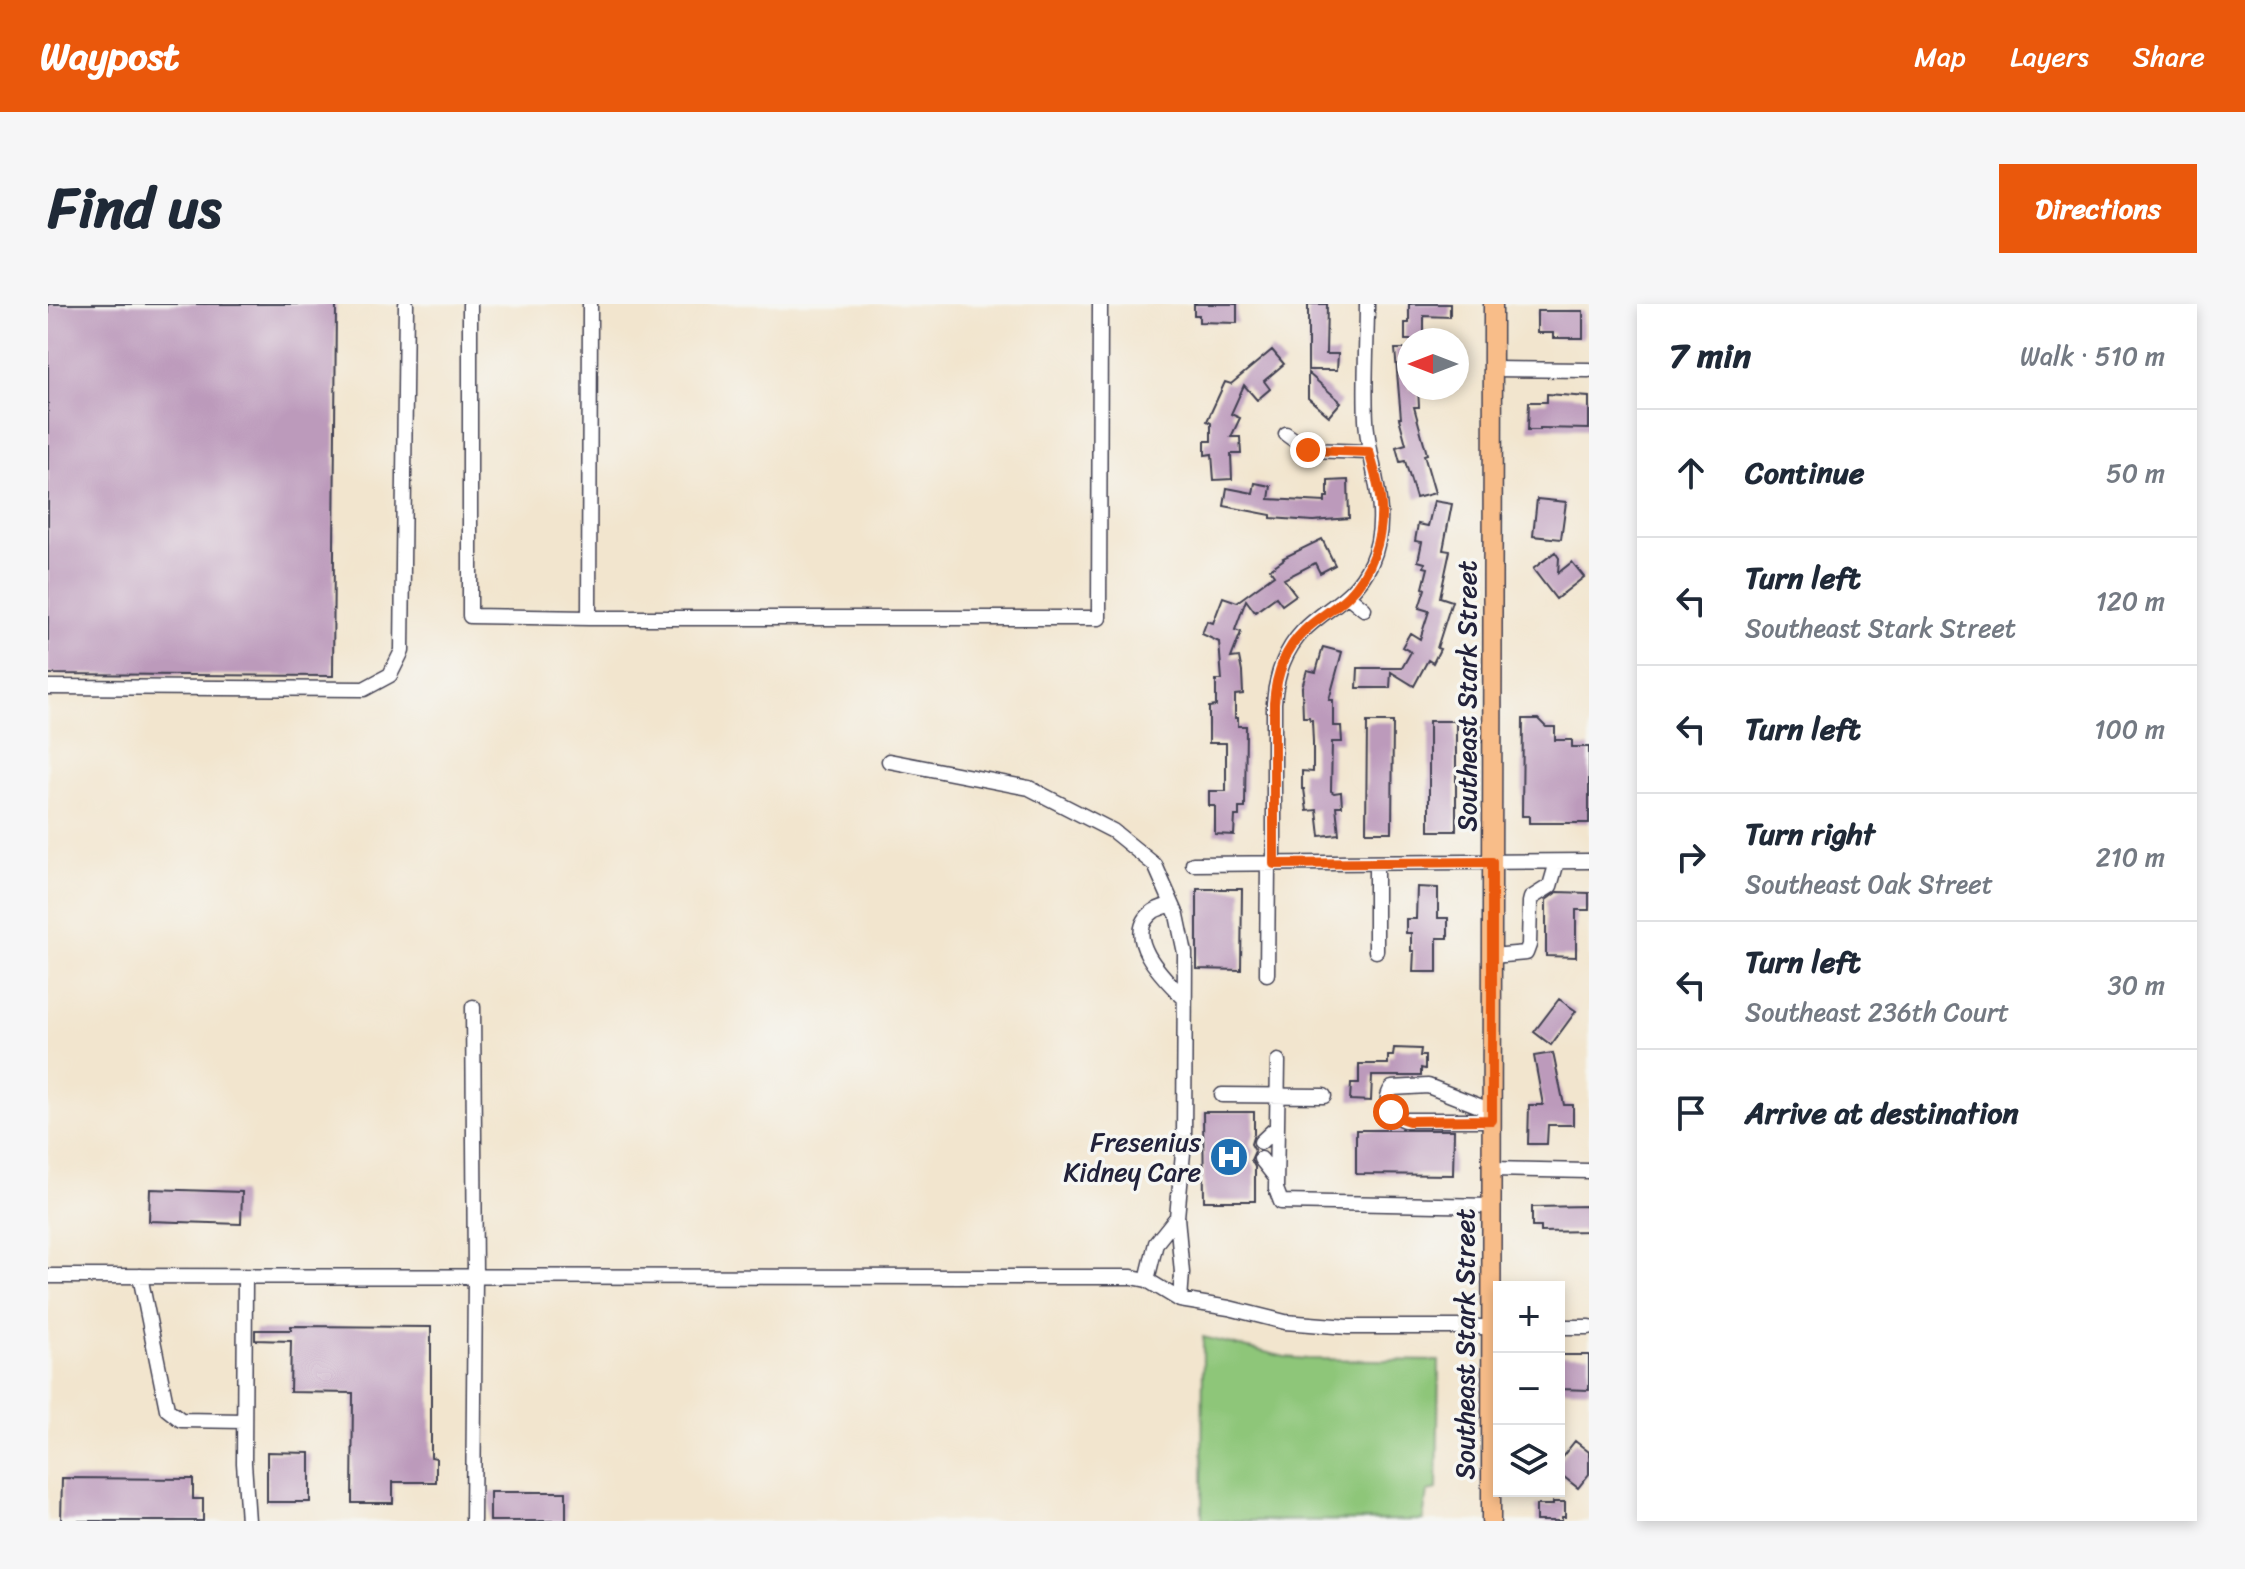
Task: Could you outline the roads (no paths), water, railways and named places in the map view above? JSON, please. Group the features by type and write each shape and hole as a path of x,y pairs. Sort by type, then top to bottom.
{"main road":[{"name":"Southeast Stark Street","path":"1493,304 1494,1281"},
{"name":"Southeast Stark Street","path":"1491,1521 1494,1353"}],"street":[{"path":"48,687 364,689 390,675 402,651 406,304"},
{"path":"470,304 470,616 589,618 1099,618 1100,304"},
{"path":"589,618 590,304"},
{"path":"1267,974 1276,682 1290,648 1303,631 1348,596 1361,581 1371,562 1380,531 1381,506 1369,452 1366,418 1367,304"},
{"path":"1493,369 1589,370"},
{"path":"1286,434 1308,450 1369,452"},
{"path":"1348,596 1364,609"},
{"path":"889,761 1029,788 1113,831 1155,865 1177,915 1185,953 1184,1142 1177,1217 1182,1273 1180,1300"},
{"path":"1193,864 1589,861"},
{"path":"1492,956 1526,953 1531,898 1550,886 1557,862"},
{"path":"1376,863 1376,951"},
{"path":"1172,904 1153,912 1145,921 1142,935 1144,950 1165,979 1184,998"},
{"path":"473,1007 473,1521"},
{"path":"1278,1061 1276,1189 1281,1202 1492,1206"},
{"path":"1428,1086 1492,1116 1404,1120 1391,1112 1388,1093 1392,1088 1428,1086"},
{"path":"1222,1095 1324,1096"},
{"path":"1261,1142 1277,1127"},
{"path":"1261,1159 1276,1178"},
{"path":"1492,1169 1589,1171"},
{"path":"1147,1280 1156,1243 1177,1217"},
{"path":"48,1276 1132,1277 1147,1280 1180,1300 1306,1325 1493,1326"},
{"path":"140,1276 167,1409 181,1420 244,1421"},
{"path":"245,1276 244,1421 248,1521"},
{"path":"1565,1327 1589,1327"}],"place":[{"name":"Fresenius Kidney Care","path":"1229,1157"}]}
